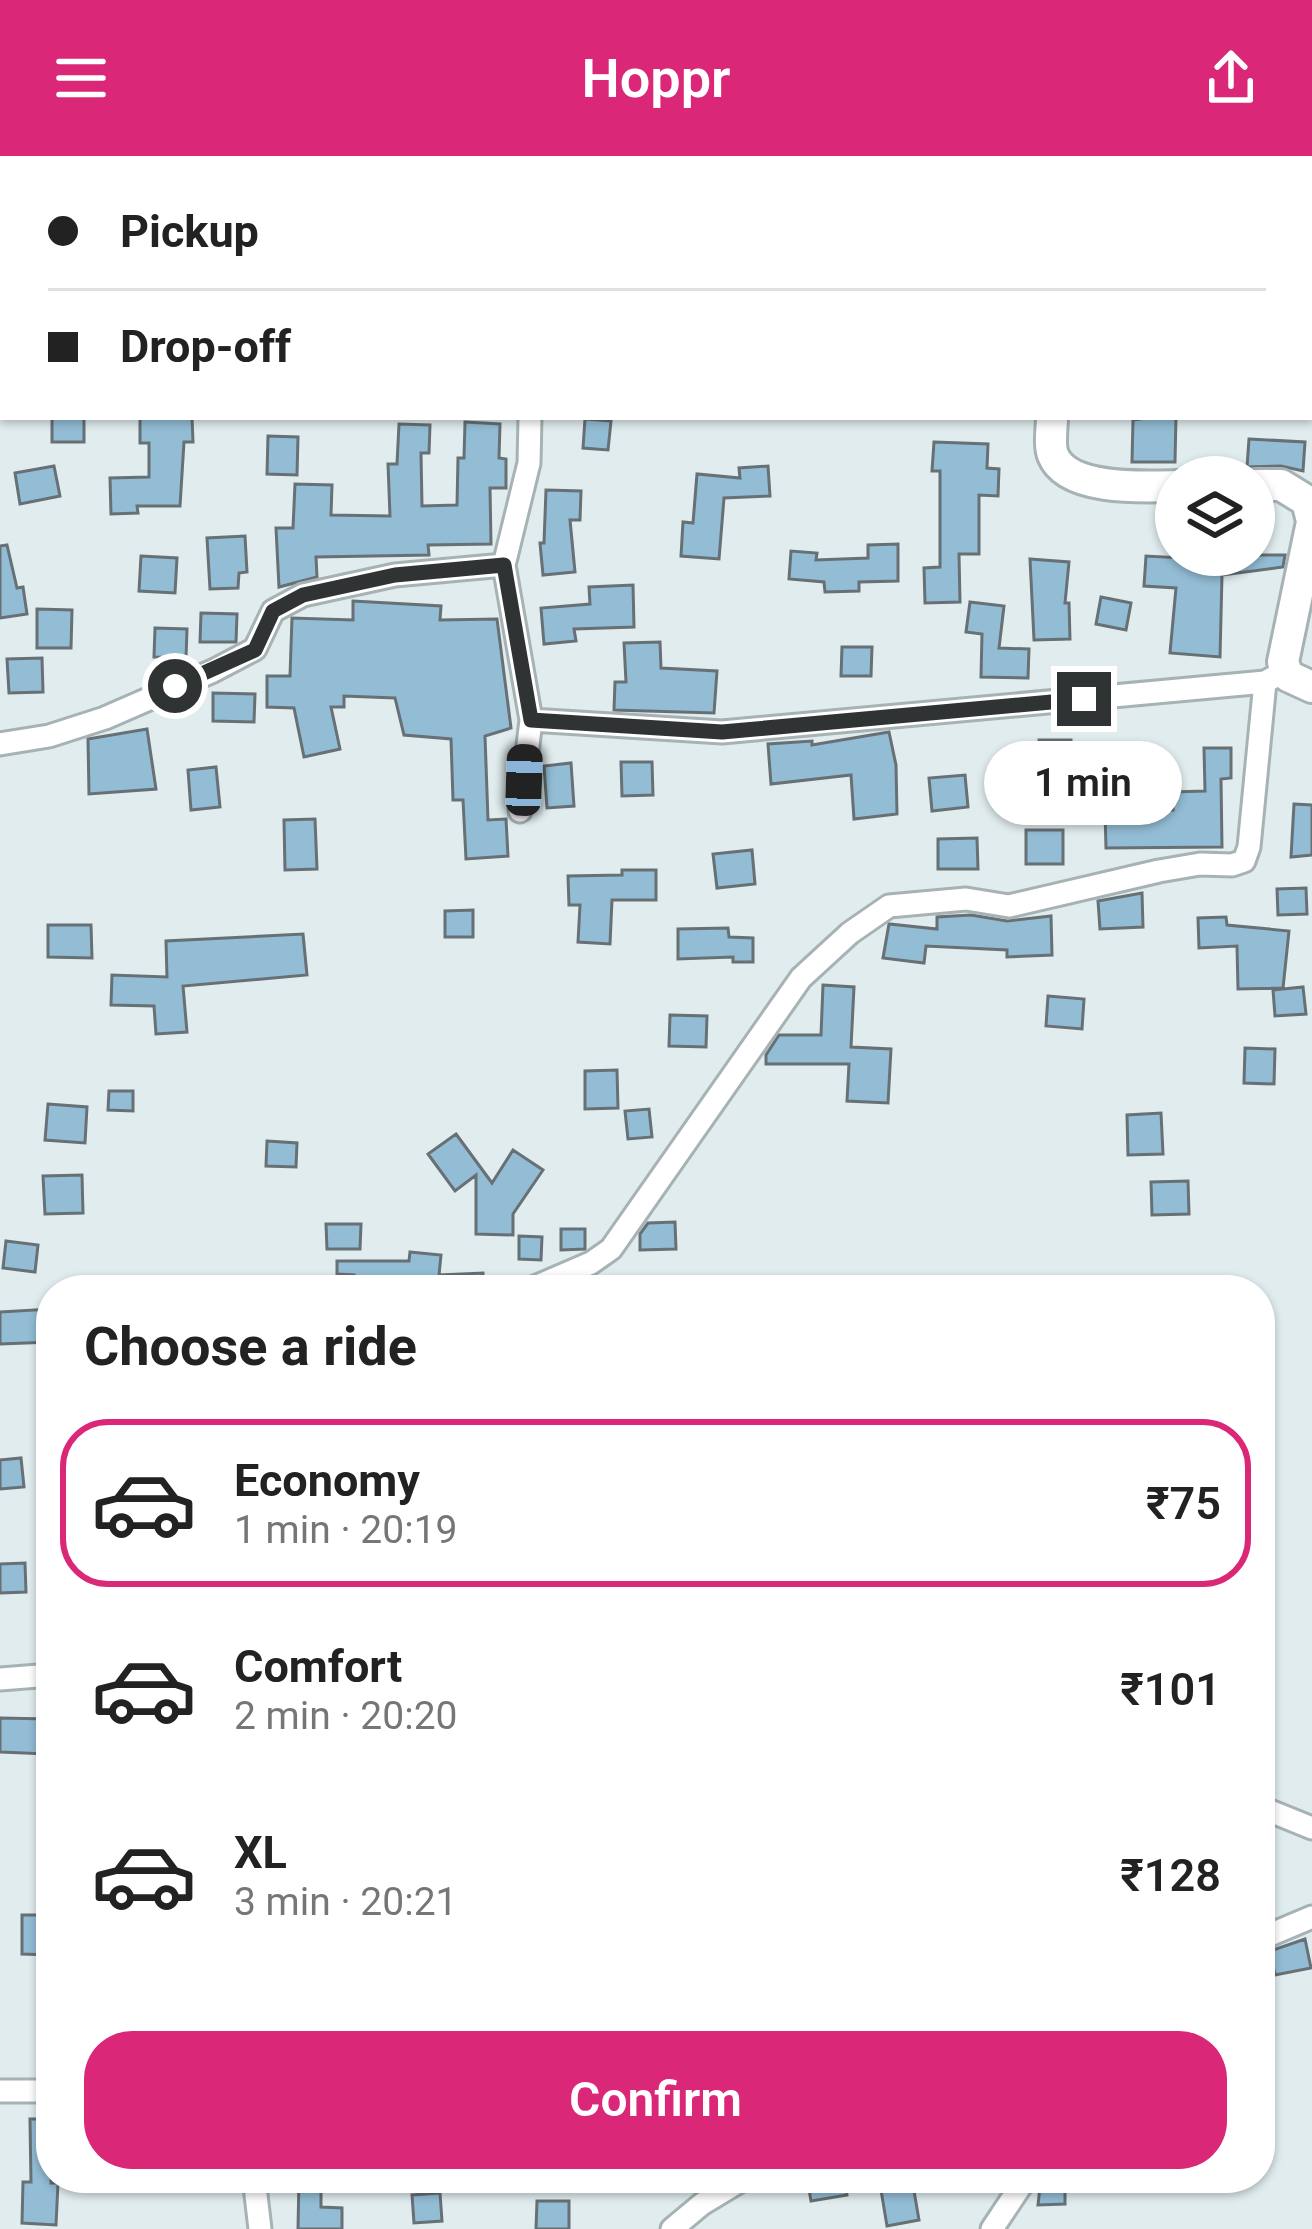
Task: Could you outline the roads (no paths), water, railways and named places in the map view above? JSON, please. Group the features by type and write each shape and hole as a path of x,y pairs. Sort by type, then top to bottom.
{"main road":[{"path":"1052,420 1052,454 1063,469 1083,479 1155,485"},
{"path":"1275,485 1311,507 1275,675 1312,687"}],"street":[{"path":"520,811 531,720 504,565 529,463 530,420"},
{"path":"0,744 49,736 105,718 213,671 255,650 273,611 303,595 395,575 504,565"},
{"path":"531,720 722,732 1275,675 1244,861 1159,871 1010,907 966,899 889,907 850,933 801,978 611,1249 563,1275"},
{"path":"0,1679 36,1676"},
{"path":"1275,1813 1312,1828"},
{"path":"1275,1933 1312,1918"},
{"path":"0,2091 36,2091"},
{"path":"256,2193 260,2229"},
{"path":"672,2229 720,2193"},
{"path":"992,2229 1016,2193"},
{"path":"702,2204 710,2229"}]}
